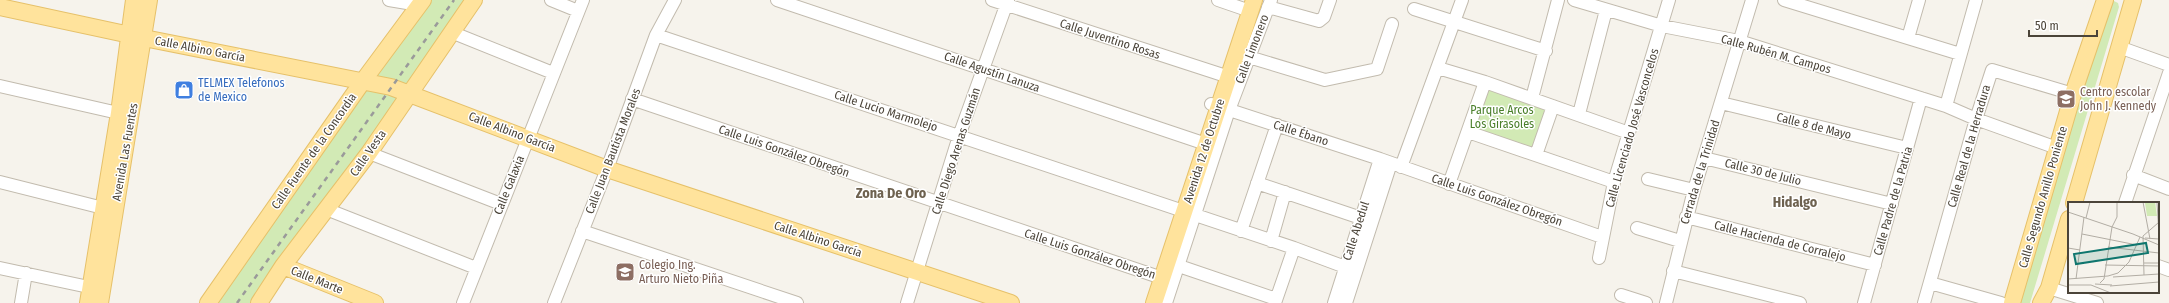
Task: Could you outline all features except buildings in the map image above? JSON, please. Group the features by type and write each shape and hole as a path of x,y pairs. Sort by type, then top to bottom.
{"main road":[{"name":"Avenida Las Fuentes","path":"134,0 137,37"},
{"name":"Avenida Las Fuentes","path":"95,296 137,37 149,0"},
{"name":"Calle Vesta","path":"259,303 283,266 369,153 408,93 474,0"},
{"name":"Calle Segundo Anillo Poniente","path":"2012,303 2073,94 2105,0"},
{"path":"2074,202 2133,0"},
{"name":"Calle Fuente de la Concordia","path":"208,303 363,81 421,2"},
{"name":"Avenida 12 de Octubre","path":"1225,76 1243,55 1248,5"},
{"name":"Avenida 12 de Octubre","path":"1146,303 1185,212 1202,143 1220,107 1225,76 1248,5"},
{"name":"Calle Albino García","path":"0,7 137,37 363,81 408,93 607,168 1011,303"},
{"path":"2042,303 2049,288 2068,222"},
{"name":"Calle Marte","path":"283,266 375,303"},
{"name":"Avenida 12 de Octubre","path":"1154,303 1158,277"}],"street":[{"path":"389,0 421,2"},
{"path":"551,0 578,11"},
{"name":"Calle Galaxia","path":"463,303 583,0"},
{"name":"Calle Juan Bautista Morales","path":"554,303 607,168 656,35 675,0"},
{"name":"Calle Agustín Lanuza","path":"777,0 983,68 1202,143"},
{"name":"Calle Juventino Rosas","path":"992,0 1007,3 1225,76"},
{"path":"1218,0 1248,5"},
{"path":"1269,4 1319,21 1324,17 1330,0"},
{"name":"Calle Abedul","path":"1346,303 1356,271 1396,165 1438,68 1462,0"},
{"path":"1532,98 1546,51 1558,0"},
{"name":"Calle Rubén M. Campos","path":"1577,0 1662,26 1740,41 1946,106 1976,119 2057,148"},
{"name":"Calle Licenciado José Vasconcelos","path":"1599,258 1614,182 1669,0"},
{"name":"Cerrada de la Trinidad","path":"1666,303 1686,217 1752,0"},
{"path":"1784,0 1960,54"},
{"path":"1908,38 1919,0"},
{"path":"1946,106 1976,0"},
{"name":"Calle Diego Arenas Guzmán","path":"907,303 918,272 959,136 1007,3"},
{"name":"Calle Limonero","path":"1166,303 1179,266 1185,212 1220,107 1243,55 1269,4"},
{"path":"1414,9 1546,51"},
{"path":"1579,114 1606,10"},
{"path":"1243,55 1325,80 1377,69 1392,24"},
{"path":"451,32 553,73"},
{"name":"Calle Lucio Marmolejo","path":"656,35 1294,248 1356,271"},
{"path":"2119,47 2169,65"},
{"path":"1438,68 1485,82 1579,114 1629,133"},
{"name":"Calle Real de la Herradura","path":"1924,303 1976,119 1992,70 2073,94"},
{"path":"2125,202 2169,73"},
{"path":"1449,184 1485,82"},
{"path":"0,86 125,115"},
{"name":"Calle Padre de la Patria","path":"1864,303 1922,98"},
{"name":"Calle Luis González Obregón","path":"632,99 1158,277"},
{"name":"Calle 8 de Mayo","path":"1721,103 1908,148"},
{"path":"1536,155 1553,106"},
{"name":"Calle Ébano","path":"1220,107 1396,165"},
{"path":"1241,231 1277,125"},
{"path":"1468,132 1614,182"},
{"path":"369,153 501,204"},
{"name":"Calle 30 de Julio","path":"1704,158 1892,204"},
{"name":"Calle Abedul","path":"1334,303 1380,159"},
{"name":"Calle Luis González Obregón","path":"1396,165 1602,237"},
{"path":"2133,176 2169,189"},
{"path":"1648,179 1694,190"},
{"path":"0,182 108,209"},
{"path":"1258,183 1361,218"},
{"path":"1271,241 1285,192"},
{"path":"326,209 476,268"},
{"name":"Calle Hacienda de Corralejo","path":"1686,217 1875,265"},
{"path":"1637,228 1680,241"},
{"path":"582,232 797,303"},
{"path":"1179,266 1255,298 1276,301 1294,248"},
{"path":"2159,266 2169,270"},
{"path":"0,268 26,274 95,296"},
{"path":"1673,271 1800,303"},
{"path":"21,303 26,274"},
{"path":"1930,283 2000,303"},
{"path":"2049,288 2068,293"},
{"path":"2068,293 2095,300"},
{"path":"1621,295 1646,303"}],"green space":[{"path":"425,0 466,0 407,88 370,76"},
{"path":"2112,0 2118,3 2119,7 2030,303 2018,303 2106,2"},
{"name":"Parque Arcos Los Girasoles","path":"1486,86 1549,109 1535,153 1470,130"},
{"path":"364,88 399,96 399,101 252,303 215,303"}],"railway":[{"path":"237,303 454,0"}],"place":[{"name":"TELMEX Telefonos de Mexico","path":"184,90"},
{"name":"Centro escolar John J. Kennedy","path":"2066,99"},
{"name":"Colegio Ing. Arturo Nieto Piña","path":"625,272"}],"district":[{"name":"Zona De Oro","path":"891,193"},
{"name":"Hidalgo","path":"1795,202"}]}
